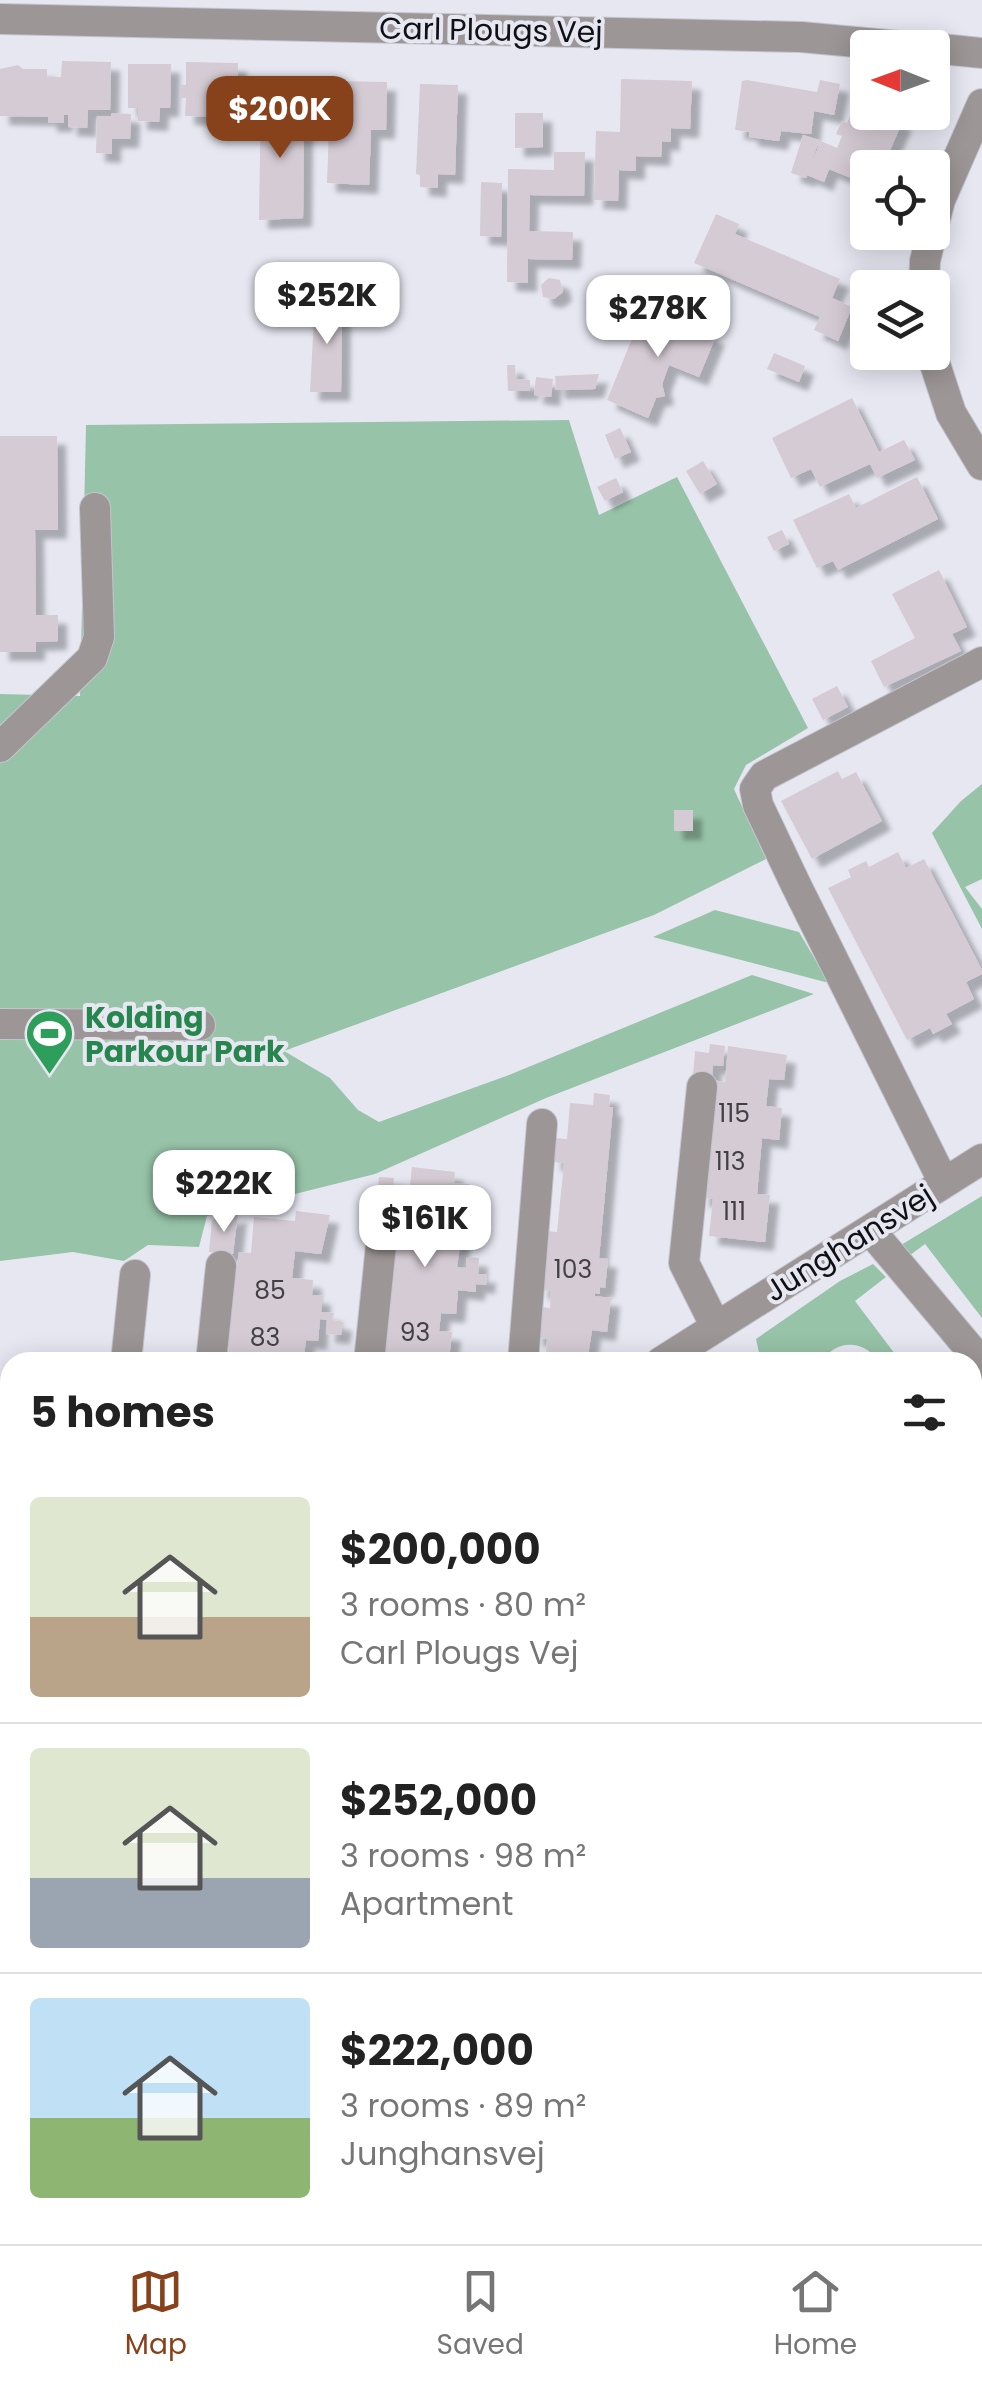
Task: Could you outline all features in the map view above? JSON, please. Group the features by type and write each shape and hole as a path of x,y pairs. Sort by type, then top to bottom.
{"street":[{"name":"Carl Plougs Vej","path":"0,18 802,37 850,41"},
{"path":"950,50 982,53"},
{"path":"950,177 982,104"},
{"path":"937,370 951,412 982,464"},
{"path":"0,747 92,658 99,637 95,508"},
{"path":"944,1183 796,885 754,789 764,776 982,662"},
{"path":"0,1024 200,1024"},
{"path":"702,1087 684,1263 716,1328"},
{"path":"524,1352 542,1124"},
{"name":"Junghansvej","path":"677,1352 982,1159"},
{"path":"371,1352 384,1216"},
{"path":"870,1230 974,1352"},
{"path":"212,1352 222,1266"},
{"path":"127,1352 135,1275"}],"green space":[{"path":"569,420 599,515 677,477 808,728 746,765 734,789 766,859 654,915 284,1051 330,1078 358,1110 379,1122 509,1075 752,975 814,994 546,1098 375,1174 207,1216 199,1247 148,1245 124,1261 73,1252 0,1261 0,694 80,696 86,425"},
{"path":"982,784 982,879 965,887 982,909 982,929 932,833"},
{"path":"715,910 799,932 829,983 653,937"},
{"path":"982,1196 982,1318 925,1244 905,1259 896,1248"},
{"path":"873,1264 886,1277 855,1301 893,1352 870,1352 850,1345 830,1352 759,1352 756,1339 840,1281"}],"building":[{"path":"62,61 111,62 110,110 88,110 87,128 68,127 68,115 64,115 64,123 48,123 48,117 0,116 0,69 18,65 23,69 47,69 47,77 61,77"},
{"path":"186,62 238,63 238,117 185,116 186,98 181,98 181,85 186,85"},
{"path":"128,64 171,64 170,108 160,108 159,122 138,121 138,108 128,108"},
{"path":"621,79 692,81 690,129 671,128 671,142 662,141 661,157 636,156 636,171 619,170 618,201 594,200 596,131 620,132"},
{"path":"820,80 840,84 834,115 814,111 811,134 781,131 779,141 749,137 749,132 735,130 742,81 817,92"},
{"path":"335,81 387,82 386,130 371,130 369,185 327,183 330,100 335,100"},
{"path":"420,84 458,85 455,175 438,174 438,188 420,187 420,175 416,174"},
{"path":"261,86 281,86 281,119 289,119 289,128 304,128 303,218 259,220"},
{"path":"515,113 543,113 543,147 515,148"},
{"path":"131,114 130,139 112,139 112,154 96,153 97,116"},
{"path":"850,116 850,130 899,130 890,150 850,150 850,178 829,169 824,182 791,173 803,135 819,140 811,164 821,141 837,148 842,136 836,134 842,121 847,123"},
{"path":"554,152 585,152 584,196 530,195 529,231 573,232 572,260 528,259 528,283 507,282 508,169 554,170"},
{"path":"481,182 502,183 501,237 480,236"},
{"path":"716,214 739,224 735,234 840,279 832,298 850,306 850,312 838,341 814,330 820,317 694,263"},
{"path":"549,278 560,280 563,292 554,299 543,297 541,285"},
{"path":"315,300 342,300 341,392 310,392"},
{"path":"645,307 716,336 699,377 669,365 662,384 665,396 656,398 648,418 607,400"},
{"path":"774,353 805,366 799,382 767,369"},
{"path":"507,365 515,365 516,379 530,380 530,391 508,391"},
{"path":"599,374 595,389 556,390 555,376"},
{"path":"536,377 553,379 551,397 534,395"},
{"path":"852,398 879,452 904,440 915,460 877,478 870,464 820,487 811,469 791,478 772,438"},
{"path":"620,428 631,452 615,459 605,435"},
{"path":"0,436 57,436 58,530 35,530 36,615 58,615 58,641 36,642 36,652 0,652"},
{"path":"703,461 717,484 700,494 686,471"},
{"path":"917,477 938,519 838,570 833,561 817,568 793,520 849,494 856,508"},
{"path":"616,478 623,492 605,501 597,487"},
{"path":"782,530 789,544 774,551 767,537"},
{"path":"939,570 967,627 952,634 961,651 884,687 871,661 915,638 892,594"},
{"path":"837,686 848,707 823,720 812,699"},
{"path":"838,771 842,779 856,772 882,821 812,859 781,801"},
{"path":"674,810 693,810 693,831 674,831"},
{"path":"898,852 906,868 924,859 982,970 982,974 966,982 974,999 946,1014 952,1024 933,1034 930,1028 907,1040 828,888 851,877 848,870 866,861 869,867"},
{"path":"710,1044 725,1046 723,1066 713,1065 712,1078 693,1076 695,1051 709,1053"},
{"path":"728,1046 787,1055 784,1080 769,1079 766,1106 782,1108 779,1140 762,1138 757,1194 770,1195 765,1242 709,1236 713,1199 700,1198 712,1080 725,1082"},
{"path":"594,1093 610,1095 609,1107 613,1107 599,1258 608,1259 605,1288 600,1287 600,1294 595,1293 611,1298 607,1332 592,1330 589,1352 546,1352 547,1339 534,1337 534,1306 550,1308 551,1291 539,1290 545,1231 557,1232 564,1163 552,1162 554,1138 567,1139 570,1103 593,1105"},
{"path":"412,1167 455,1172 454,1183 469,1184 457,1267 466,1268 467,1257 479,1258 478,1274 487,1274 486,1285 476,1284 476,1292 458,1290 456,1314 441,1313 439,1331 452,1332 450,1352 376,1352 396,1203 408,1204"},
{"path":"379,1177 394,1178 392,1207 376,1206"},
{"path":"296,1211 330,1215 321,1254 295,1251 292,1278 313,1280 312,1295 322,1296 321,1312 334,1313 332,1320 343,1322 341,1335 326,1334 327,1320 320,1319 318,1341 306,1340 304,1352 228,1352 229,1347 225,1347 232,1273 236,1273 239,1252 251,1253 254,1217 295,1221"},
{"path":"238,1213 233,1254 209,1252 212,1220"}],"place":[{"name":"Kolding Parkour Park","path":"50,1076"}]}
